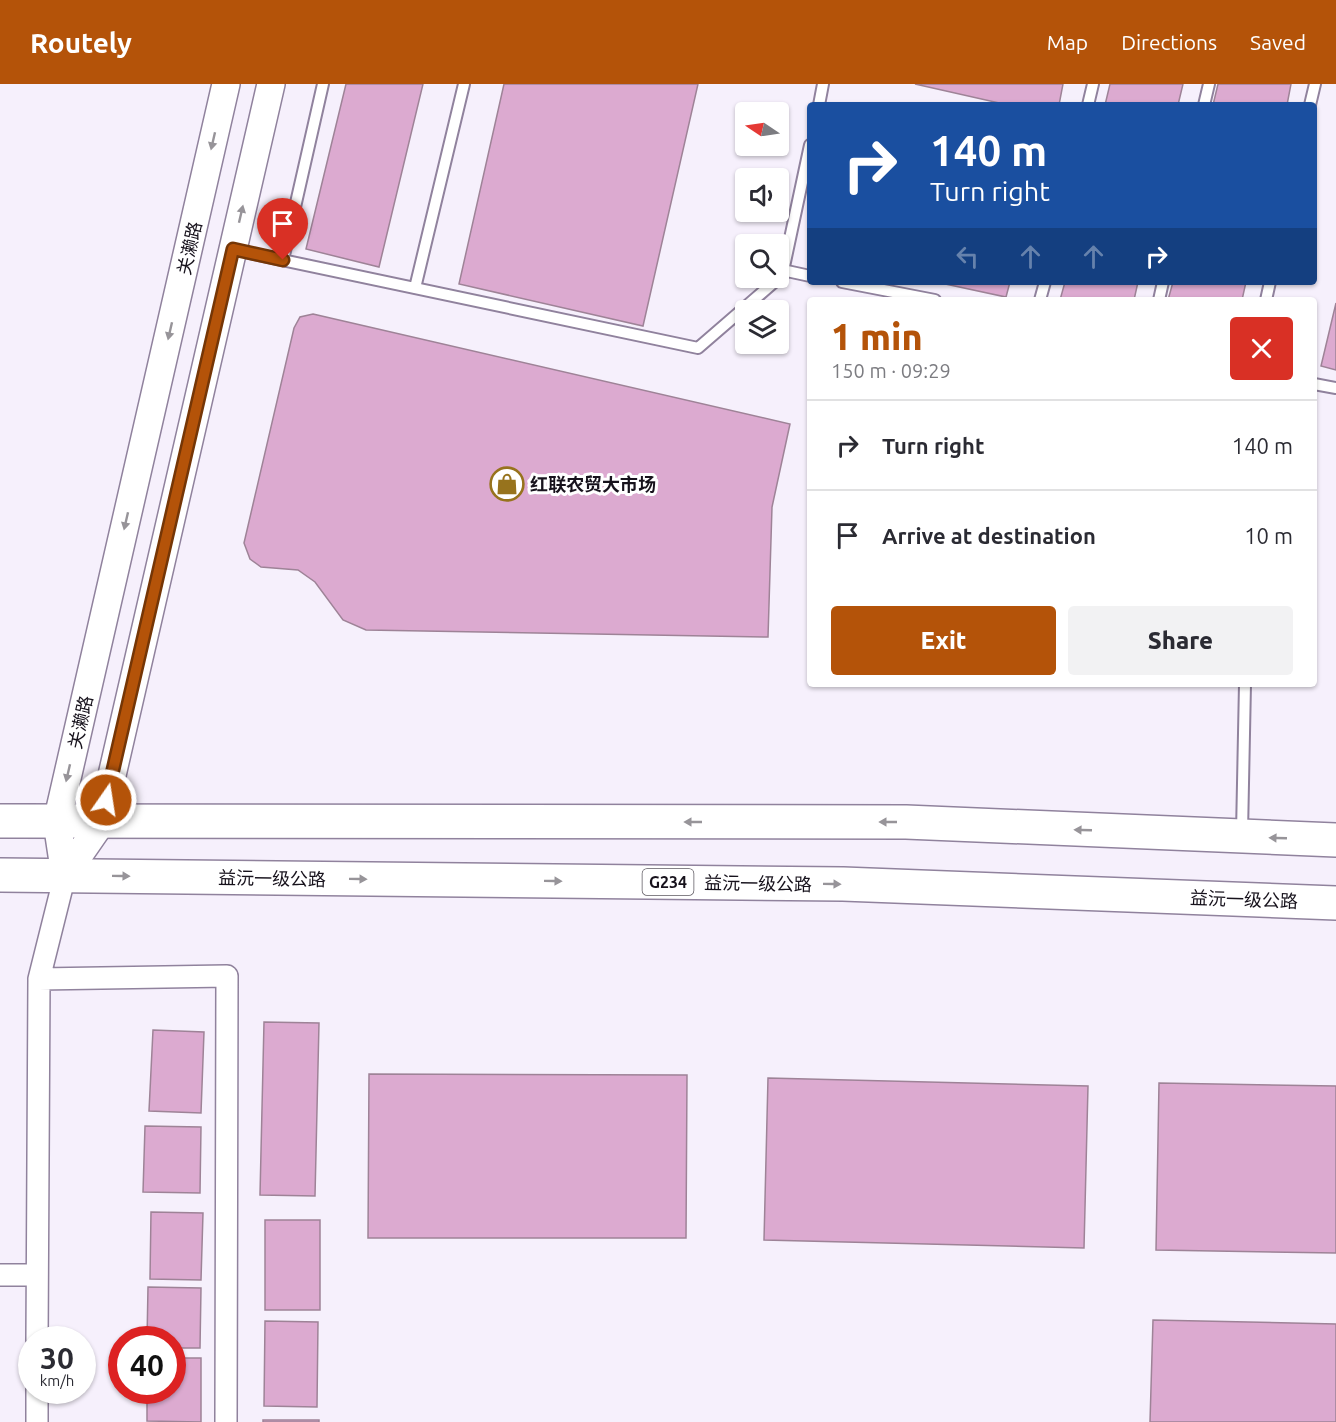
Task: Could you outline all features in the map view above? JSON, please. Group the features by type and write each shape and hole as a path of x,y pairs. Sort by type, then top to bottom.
{"highway":[{"path":"0,821 101,823 906,822 1336,840"},
{"name":"益沅一级公路","path":"0,874 843,884 1336,903"}],"street":[{"name":"关濑路","path":"65,875 57,822 226,84"},
{"path":"37,1326 39,980 65,875 101,823 271,84"},
{"path":"39,980 228,976 226,1422"},
{"path":"0,1275 37,1275"},
{"path":"37,1404 37,1422"}],"lane":[{"path":"283,260 323,84"},
{"path":"416,288 464,84"},
{"path":"820,102 823,84"},
{"path":"1089,102 1093,84"},
{"path":"1205,102 1209,84"},
{"path":"1311,102 1315,84"},
{"path":"789,244 807,160"},
{"path":"233,249 698,348 768,288"},
{"path":"789,271 807,275"},
{"path":"858,285 920,297"},
{"path":"1317,385 1336,388"},
{"path":"1242,836 1245,687"}],"building":[{"path":"346,84 423,84 379,267 306,249"},
{"path":"504,84 698,84 643,326 459,284"},
{"path":"915,84 1063,84 1060,102 995,102"},
{"path":"1110,84 1183,84 1179,102 1106,102"},
{"path":"1218,84 1291,84 1288,102 1214,102"},
{"path":"950,285 1009,285 1006,297"},
{"path":"1064,285 1137,285 1135,297 1061,297"},
{"path":"1172,285 1245,285 1243,297 1169,297"},
{"path":"1336,303 1336,370 1321,366"},
{"path":"313,314 790,424 772,507 768,637 366,630 343,620 315,582 298,570 261,567 250,559 244,543 294,328 300,317"},
{"path":"264,1022 319,1023 315,1196 260,1195"},
{"path":"153,1030 204,1032 201,1113 149,1111"},
{"path":"369,1074 687,1075 686,1238 368,1238"},
{"path":"768,1078 1088,1086 1084,1248 764,1240"},
{"path":"1159,1083 1336,1086 1336,1253 1156,1250"},
{"path":"145,1126 201,1127 200,1193 143,1192"},
{"path":"151,1212 203,1213 201,1280 150,1279"},
{"path":"265,1220 320,1220 320,1310 265,1310"},
{"path":"148,1287 201,1288 200,1348 186,1348 186,1326 147,1326"},
{"path":"1153,1320 1336,1324 1336,1422 1150,1422"},
{"path":"265,1321 318,1322 317,1407 264,1406"},
{"path":"186,1358 201,1358 201,1422 147,1421 147,1404 186,1404"},
{"path":"263,1420 319,1420 319,1422 263,1422"}],"place":[{"name":"红联农贸大市场","path":"507,484"}],"route":[{"path":"106,800 233,249 283,260"}]}
